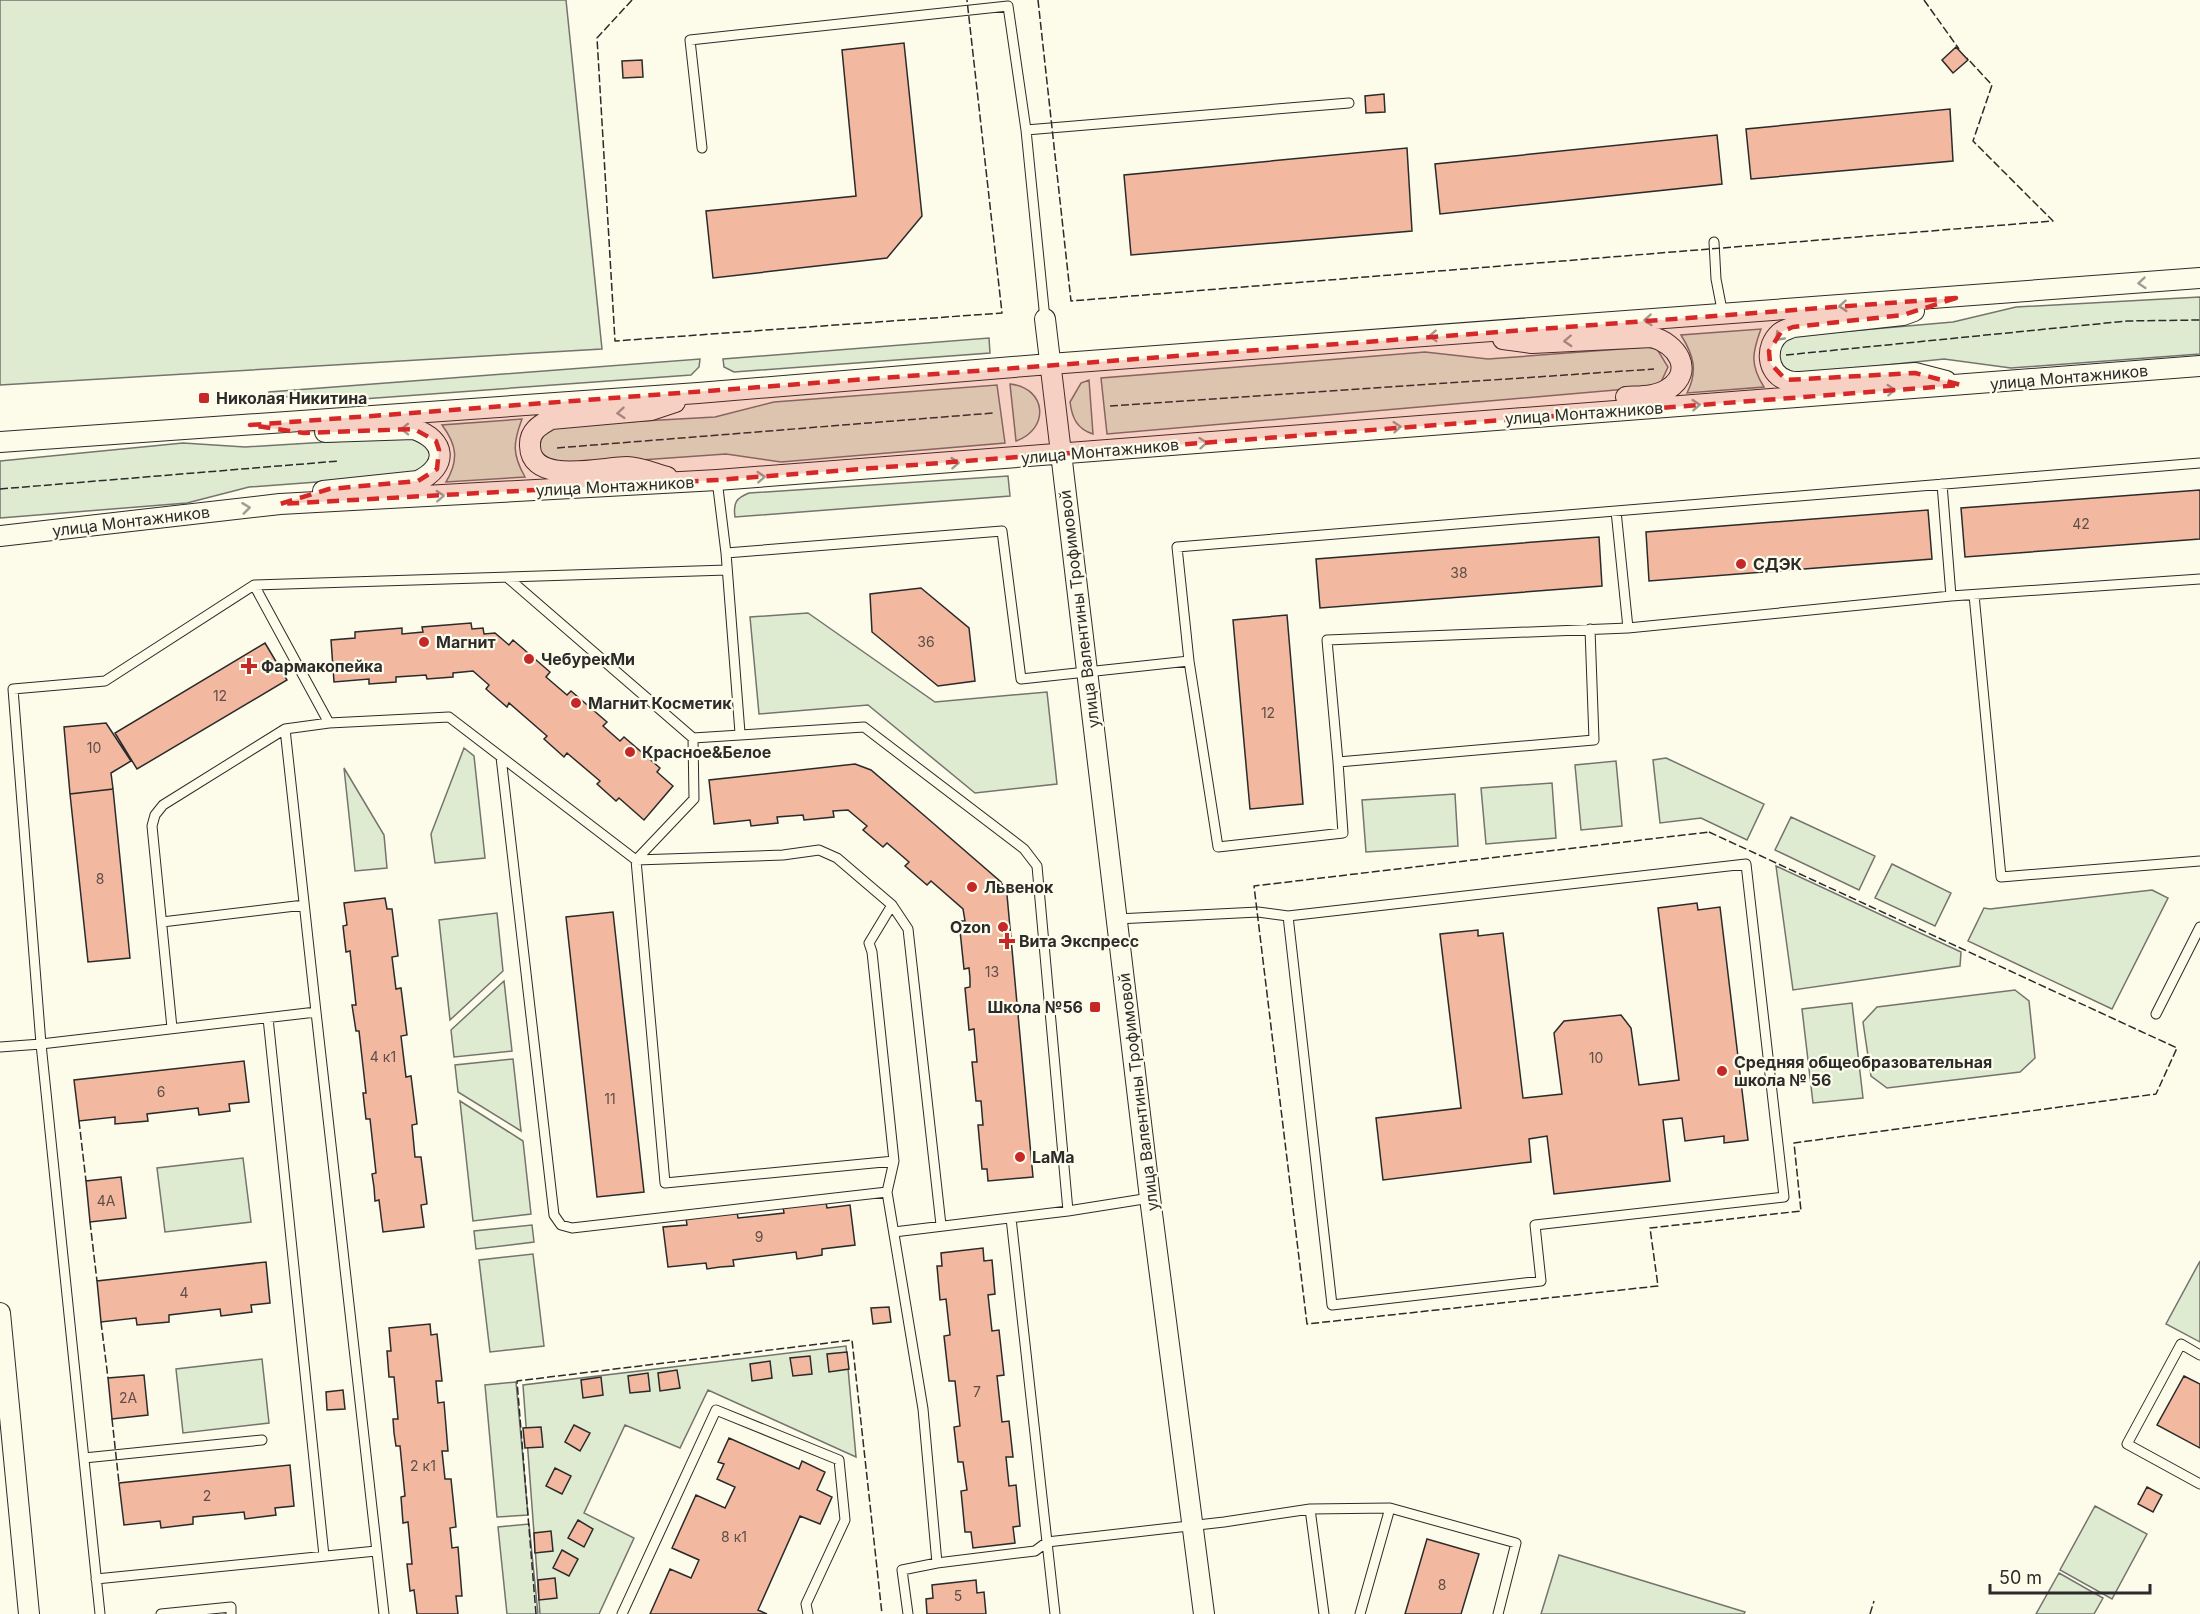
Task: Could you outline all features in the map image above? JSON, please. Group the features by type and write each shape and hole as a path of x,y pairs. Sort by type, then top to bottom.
{"street":[{"path":"0,442 698,393 1050,364 2200,278"},
{"path":"1956,298 1903,315 1793,327 1781,332 1769,351 1770,363 1776,373 1786,380 1800,382 1915,373 1961,385"},
{"name":"улица Валентины Трофимовой","path":"1045,319 1150,1198 1204,1614"},
{"path":"1462,334 1532,343 1652,338 1663,340 1675,349 1681,360 1681,372 1676,381 1668,389 1656,394 1568,403 1517,418"},
{"name":"улица Монтажников","path":"0,536 280,504 717,480 2200,366"},
{"path":"685,482 629,467 561,472 546,469 531,453 530,443 538,426 552,419 651,410 698,393"},
{"path":"250,425 304,433 414,429 426,433 435,441 439,450 440,460 437,469 418,481 329,489 280,504"},
{"path":"0,1313 29,1614"}],"lane":[{"path":"702,148 690,40 1008,6 1026,130 1045,319"},
{"path":"1026,130 1349,103"},
{"path":"1714,242 1716,279 1723,315"},
{"path":"2200,463 1177,547 1189,661 1218,847 1343,832 1327,640 1628,628 1951,596 2200,579"},
{"path":"717,480 726,553 740,733"},
{"path":"1942,484 1951,596"},
{"path":"1616,511 1628,628"},
{"path":"726,553 1002,531 1021,679 1189,661"},
{"path":"100,1614 41,1044 14,689 105,681 254,585 726,570"},
{"path":"508,578 693,738 740,733 864,727 1024,849 1036,866 1068,1211"},
{"path":"254,585 329,723"},
{"path":"1974,595 2001,877 2200,861"},
{"path":"1338,762 1594,740 1590,629"},
{"path":"172,1028 152,826 155,815 163,805 285,729 329,723 449,717 636,860 783,855 819,850 837,858 892,905 908,929 941,1225"},
{"path":"285,729 384,1614"},
{"path":"693,738 694,799 636,860 665,1183 894,1161"},
{"path":"501,757 554,1215 561,1225 572,1228 887,1191"},
{"path":"1117,919 1258,912 1288,916 1746,864 1784,1197 1535,1225 1541,1281 1332,1305 1288,916"},
{"path":"162,922 304,904"},
{"path":"892,905 870,943 894,1161 887,1191 923,1409 937,1563"},
{"path":"2156,1014 2200,927"},
{"path":"0,1047 316,1012"},
{"path":"268,1018 324,1556"},
{"path":"894,1232 1068,1211 1150,1198"},
{"path":"1011,1218 1055,1614"},
{"path":"2200,1355 2181,1344 2127,1444 2200,1484"},
{"path":"622,1614 716,1410 839,1460 845,1520 806,1604 808,1614"},
{"path":"84,1458 262,1440"},
{"path":"908,1614 902,1570 937,1563 1035,1551 1047,1542 1310,1509 1390,1508 1516,1543 1498,1614"},
{"path":"1360,1614 1390,1508"},
{"path":"1310,1509 1324,1614"},
{"path":"96,1579 376,1551"},
{"path":"161,1614 231,1607 231,1614"}],"highlighted area":[{"path":"1956,298 1903,315 1793,327 1781,332 1769,351 1770,363 1786,380 1915,373 1961,385 717,480 280,504 329,489 418,481 437,469 439,450 436,441 414,429 304,433 250,425"}],"green space":[{"path":"0,0 566,0 602,349 0,385"},
{"path":"2200,297 2200,354 2011,368 1944,359 1800,374 1786,368 1777,356 1783,341 1793,336 1953,322 2016,307"},
{"path":"1761,329 1754,359 1756,372 1764,387 1687,393 1693,378 1693,364 1681,335"},
{"path":"989,338 990,353 734,372 724,367 723,359"},
{"path":"1647,347 1657,349 1668,367 1661,382 1650,387 1107,434 1101,378 1425,352 1488,359"},
{"path":"700,359 699,367 691,375 335,401 269,395 269,392"},
{"path":"1089,380 1093,434 1087,432 1076,422 1070,402 1081,383"},
{"path":"1010,384 1022,387 1031,393 1040,410 1035,428 1016,441"},
{"path":"997,385 1005,443 781,462 726,454 556,466 539,450 541,436 552,426 715,417 774,402"},
{"path":"522,419 515,448 525,477 446,482 453,467 454,453 451,439 442,425"},
{"path":"409,437 428,444 431,456 429,463 410,475 249,487 187,503 0,518 0,461 183,443 245,447"},
{"path":"1008,476 1010,496 735,517 736,502 749,493"},
{"path":"808,613 935,702 1047,692 1057,784 975,793 868,705 759,714 750,617"},
{"path":"464,748 474,756 485,858 435,863 431,834"},
{"path":"1666,758 1764,804 1747,840 1701,818 1660,823 1653,760"},
{"path":"1616,761 1622,826 1581,830 1575,765"},
{"path":"344,768 384,835 387,868 355,871"},
{"path":"1552,783 1556,838 1486,844 1481,788"},
{"path":"1455,794 1458,846 1366,852 1362,800"},
{"path":"1791,817 1875,856 1859,890 1775,850"},
{"path":"1892,864 1951,893 1935,926 1875,898"},
{"path":"1776,866 1961,952 1960,966 1793,990"},
{"path":"2152,890 2168,898 2112,1009 1968,941 1984,908"},
{"path":"497,913 503,971 450,1020 439,920"},
{"path":"504,981 512,1051 454,1057 451,1030"},
{"path":"2015,990 2029,1001 2035,1058 2020,1072 1887,1088 1871,1076 1863,1022 1877,1007"},
{"path":"1852,1003 1863,1098 1813,1103 1802,1009"},
{"path":"513,1059 521,1131 458,1092 455,1065"},
{"path":"460,1101 523,1141 531,1214 473,1221"},
{"path":"243,1158 251,1222 165,1232 157,1168"},
{"path":"532,1225 534,1242 476,1249 474,1231"},
{"path":"533,1254 544,1346 490,1352 479,1260"},
{"path":"2200,1261 2200,1342 2166,1324"},
{"path":"846,1346 856,1457 708,1390 680,1448 625,1425 584,1513 634,1538 599,1614 540,1614 523,1385"},
{"path":"262,1359 269,1423 183,1433 176,1369"},
{"path":"516,1382 528,1515 497,1517 485,1385"},
{"path":"2095,1506 2147,1534 2112,1599 2060,1570"},
{"path":"529,1524 538,1614 507,1614 498,1527"},
{"path":"1559,1555 1745,1612 1744,1614 1541,1614"},
{"path":"2059,1573 2103,1598 2094,1614 2036,1614"}],"building":[{"path":"904,43 922,216 887,258 713,278 706,211 856,196 842,50"},
{"path":"1956,47 1968,60 1953,73 1942,60"},
{"path":"642,60 643,77 623,78 622,61"},
{"path":"1384,94 1385,112 1366,113 1365,96"},
{"path":"1950,109 1953,161 1751,179 1746,129"},
{"path":"1717,135 1722,184 1440,214 1435,164"},
{"path":"1407,148 1412,231 1131,255 1124,175"},
{"path":"2200,490 2200,539 1965,557 1961,508"},
{"path":"1928,510 1932,559 1649,581 1646,532"},
{"path":"1599,537 1602,586 1320,608 1316,559"},
{"path":"921,588 969,628 975,681 938,686 872,632 870,594"},
{"path":"1287,615 1303,804 1250,809 1233,620"},
{"path":"471,623 472,629 483,628 484,634 495,633 509,645 513,640 550,672 546,677 567,695 571,691 607,722 603,726 620,741 624,737 660,768 657,772 673,786 644,820 619,798 616,801 597,784 600,781 567,753 564,757 544,739 547,736 509,703 507,707 486,689 489,685 473,671 453,673 453,677 427,679 426,675 396,677 396,682 369,684 369,679 334,682 331,640 355,638 355,632 402,628 402,634 423,632 422,627"},
{"path":"265,643 287,680 137,769 115,733"},
{"path":"106,723 131,761 111,773 113,789 70,794 64,727"},
{"path":"855,764 871,770 926,817 1001,882 1007,895 1033,1177 988,1181 987,1169 982,1169 978,1125 983,1125 981,1101 976,1101 972,1062 977,1062 974,1029 969,1030 965,988 970,987 970,978 969,968 964,969 959,921 965,921 963,909 931,881 927,885 905,866 909,862 887,843 883,847 863,830 867,826 848,810 833,811 834,817 804,820 803,815 777,817 778,823 751,826 750,820 714,824 709,780"},
{"path":"113,789 130,958 88,962 70,794"},
{"path":"385,898 387,909 392,909 398,956 392,957 396,989 401,988 407,1035 401,1036 406,1077 411,1076 417,1124 412,1125 415,1157 421,1157 427,1204 421,1205 424,1227 383,1232 379,1200 375,1201 372,1174 376,1173 370,1119 366,1119 363,1093 366,1093 359,1031 356,1031 352,1005 356,1005 350,951 346,952 343,926 347,925 344,903"},
{"name":"Средняя общеобразовательная школа № 56","path":"1697,903 1698,910 1720,907 1748,1140 1724,1143 1724,1136 1685,1141 1682,1118 1663,1120 1670,1181 1554,1194 1547,1136 1529,1139 1531,1162 1383,1180 1376,1118 1461,1108 1440,934 1478,930 1478,936 1503,933 1523,1098 1562,1094 1554,1033 1564,1021 1621,1015 1631,1028 1639,1085 1679,1080 1658,908"},
{"path":"613,912 644,1192 597,1197 566,917"},
{"path":"244,1061 249,1102 229,1104 230,1111 199,1115 198,1108 147,1114 148,1121 115,1124 115,1117 79,1121 74,1080"},
{"path":"121,1177 126,1218 90,1222 86,1181"},
{"path":"826,1202 827,1208 850,1205 855,1245 822,1249 822,1255 797,1259 796,1252 733,1260 734,1266 707,1269 706,1263 668,1267 663,1227 687,1225 686,1218 737,1212 738,1218 784,1213 783,1207"},
{"path":"983,1248 984,1261 992,1260 995,1294 988,1295 992,1331 999,1330 1004,1375 997,1376 1002,1422 1009,1421 1013,1457 1006,1457 1009,1486 1016,1485 1020,1526 1013,1527 1015,1543 973,1548 971,1532 965,1532 961,1491 967,1490 963,1462 958,1462 954,1427 960,1426 955,1381 949,1381 944,1336 950,1335 946,1299 940,1300 937,1266 942,1266 941,1253"},
{"path":"266,1262 270,1303 251,1305 252,1312 221,1316 220,1309 169,1315 169,1322 137,1325 136,1318 101,1322 97,1281"},
{"path":"889,1307 891,1322 873,1324 871,1308"},
{"path":"430,1324 431,1335 437,1334 442,1381 436,1381 438,1403 444,1402 448,1451 442,1451 445,1479 451,1479 456,1527 450,1528 452,1548 458,1547 462,1596 456,1596 458,1614 417,1614 414,1590 410,1591 407,1564 412,1564 408,1522 403,1523 401,1497 405,1496 400,1446 396,1446 394,1433 393,1419 398,1419 394,1377 389,1377 387,1351 391,1351 389,1328"},
{"path":"847,1352 849,1369 829,1372 827,1354"},
{"path":"810,1356 812,1374 793,1376 790,1358"},
{"path":"770,1361 772,1378 752,1381 750,1364"},
{"path":"677,1370 680,1388 660,1391 658,1373"},
{"path":"648,1373 650,1391 630,1393 628,1376"},
{"path":"144,1375 148,1415 112,1419 108,1378"},
{"path":"2184,1376 2200,1384 2200,1448 2157,1425"},
{"path":"601,1377 603,1395 583,1398 581,1380"},
{"path":"343,1390 345,1409 327,1410 326,1392"},
{"path":"574,1425 590,1433 580,1451 565,1442"},
{"path":"541,1427 543,1447 525,1448 523,1428"},
{"path":"729,1438 799,1469 802,1461 825,1472 817,1490 832,1497 820,1524 800,1516 758,1610 767,1614 650,1614 670,1569 691,1578 699,1560 672,1548 696,1495 725,1508 735,1487 717,1479 724,1464 718,1462"},
{"path":"290,1465 294,1506 275,1508 276,1515 245,1519 244,1512 193,1517 193,1524 161,1528 160,1521 124,1525 119,1483"},
{"path":"555,1468 571,1476 562,1494 546,1486"},
{"path":"2147,1487 2162,1495 2153,1512 2138,1504"},
{"path":"578,1520 593,1529 584,1547 568,1538"},
{"path":"551,1531 553,1551 535,1553 534,1533"},
{"path":"1427,1539 1479,1554 1461,1614 1405,1614"},
{"path":"562,1550 578,1559 569,1576 553,1568"},
{"path":"555,1578 557,1598 539,1600 538,1580"},
{"path":"976,1580 977,1593 984,1592 986,1614 927,1614 926,1599 933,1598 932,1585"}],"fence":[{"path":"632,0 597,38 615,341 1002,313 967,0"},
{"path":"1038,0 1071,301 2053,221 1973,141 1992,85 1967,58"},
{"path":"1924,0 1959,49"},
{"path":"1786,355 2127,321 2200,320"},
{"path":"1110,406 1654,369"},
{"path":"557,448 993,413"},
{"path":"0,489 339,461"},
{"path":"1709,832 2177,1048 2156,1094 1794,1143 1801,1211 1650,1228 1658,1286 1307,1324 1254,886 1709,832"},
{"path":"79,1121 86,1181"},
{"path":"90,1222 97,1281"},
{"path":"101,1322 108,1378"},
{"path":"536,1614 517,1381 852,1340 882,1614"},
{"path":"112,1419 119,1483"},
{"path":"1870,1614 1874,1601"}],"place":[{"name":"Николая Никитина","path":"204,398"},
{"name":"СДЭК","path":"1741,564"},
{"name":"Магнит","path":"424,642"},
{"name":"ЧебурекМи","path":"529,659"},
{"name":"Фармакопейка","path":"249,666"},
{"name":"Магнит Косметик","path":"576,703"},
{"name":"Красное&Белое","path":"630,752"},
{"name":"Львенок","path":"972,887"},
{"name":"Ozon","path":"1003,927"},
{"name":"Вита Экспресс","path":"1007,941"},
{"name":"Школа №56","path":"1095,1007"},
{"name":"Средняя общеобразовательная школа № 56","path":"1722,1071"},
{"name":"LaMa","path":"1020,1157"}]}
